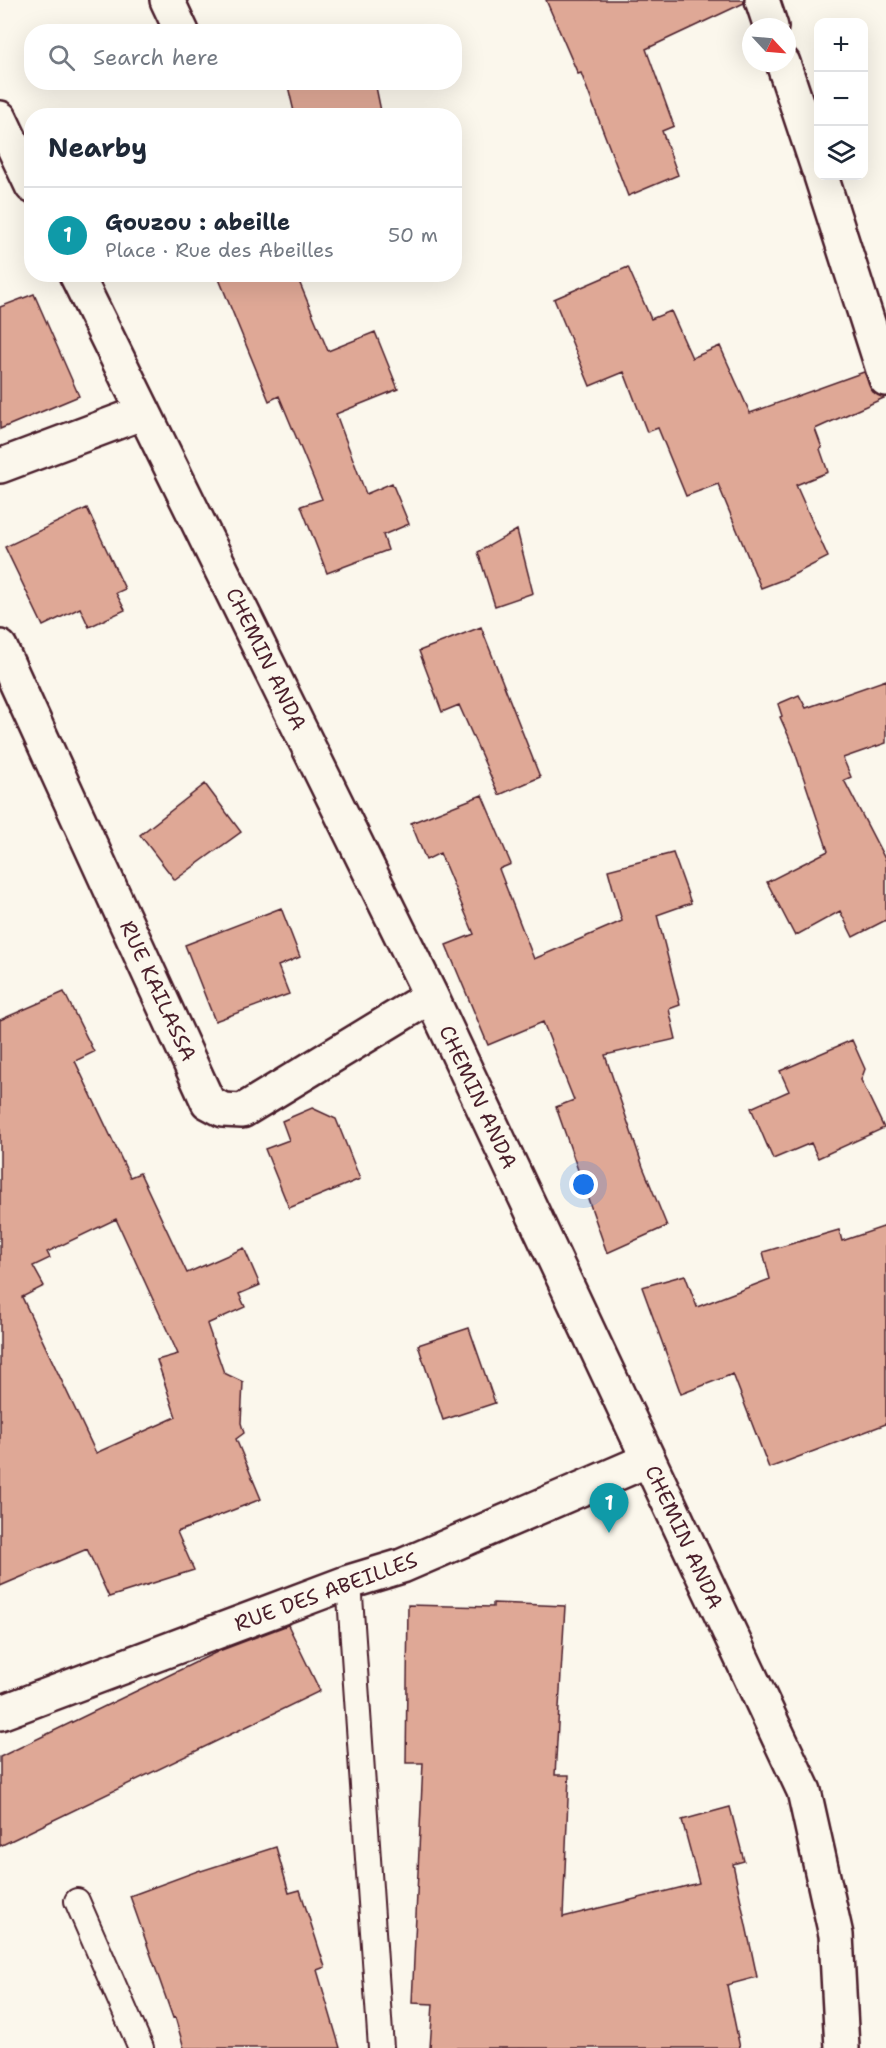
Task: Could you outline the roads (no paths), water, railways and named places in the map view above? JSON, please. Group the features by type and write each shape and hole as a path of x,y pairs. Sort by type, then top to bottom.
{"street":[{"path":"167,0 178,24"},
{"path":"762,0 768,18"},
{"path":"786,72 814,153"},
{"path":"0,118 24,169"},
{"path":"822,180 886,379"},
{"name":"CHEMIN ANDA","path":"80,282 430,996 804,1791 836,1935 842,2048"},
{"path":"0,466 144,412"},
{"name":"RUE KAILASSA","path":"0,647 208,1102 223,1110 242,1111 430,996"},
{"name":"RUE DES ABEILLES","path":"0,1713 349,1582 402,1566 648,1460"}],"lane":[{"path":"349,1582 381,2048"},
{"path":"78,1901 141,2048"}],"place":[{"name":"Gouzou : abeille","path":"609,1533"}]}
